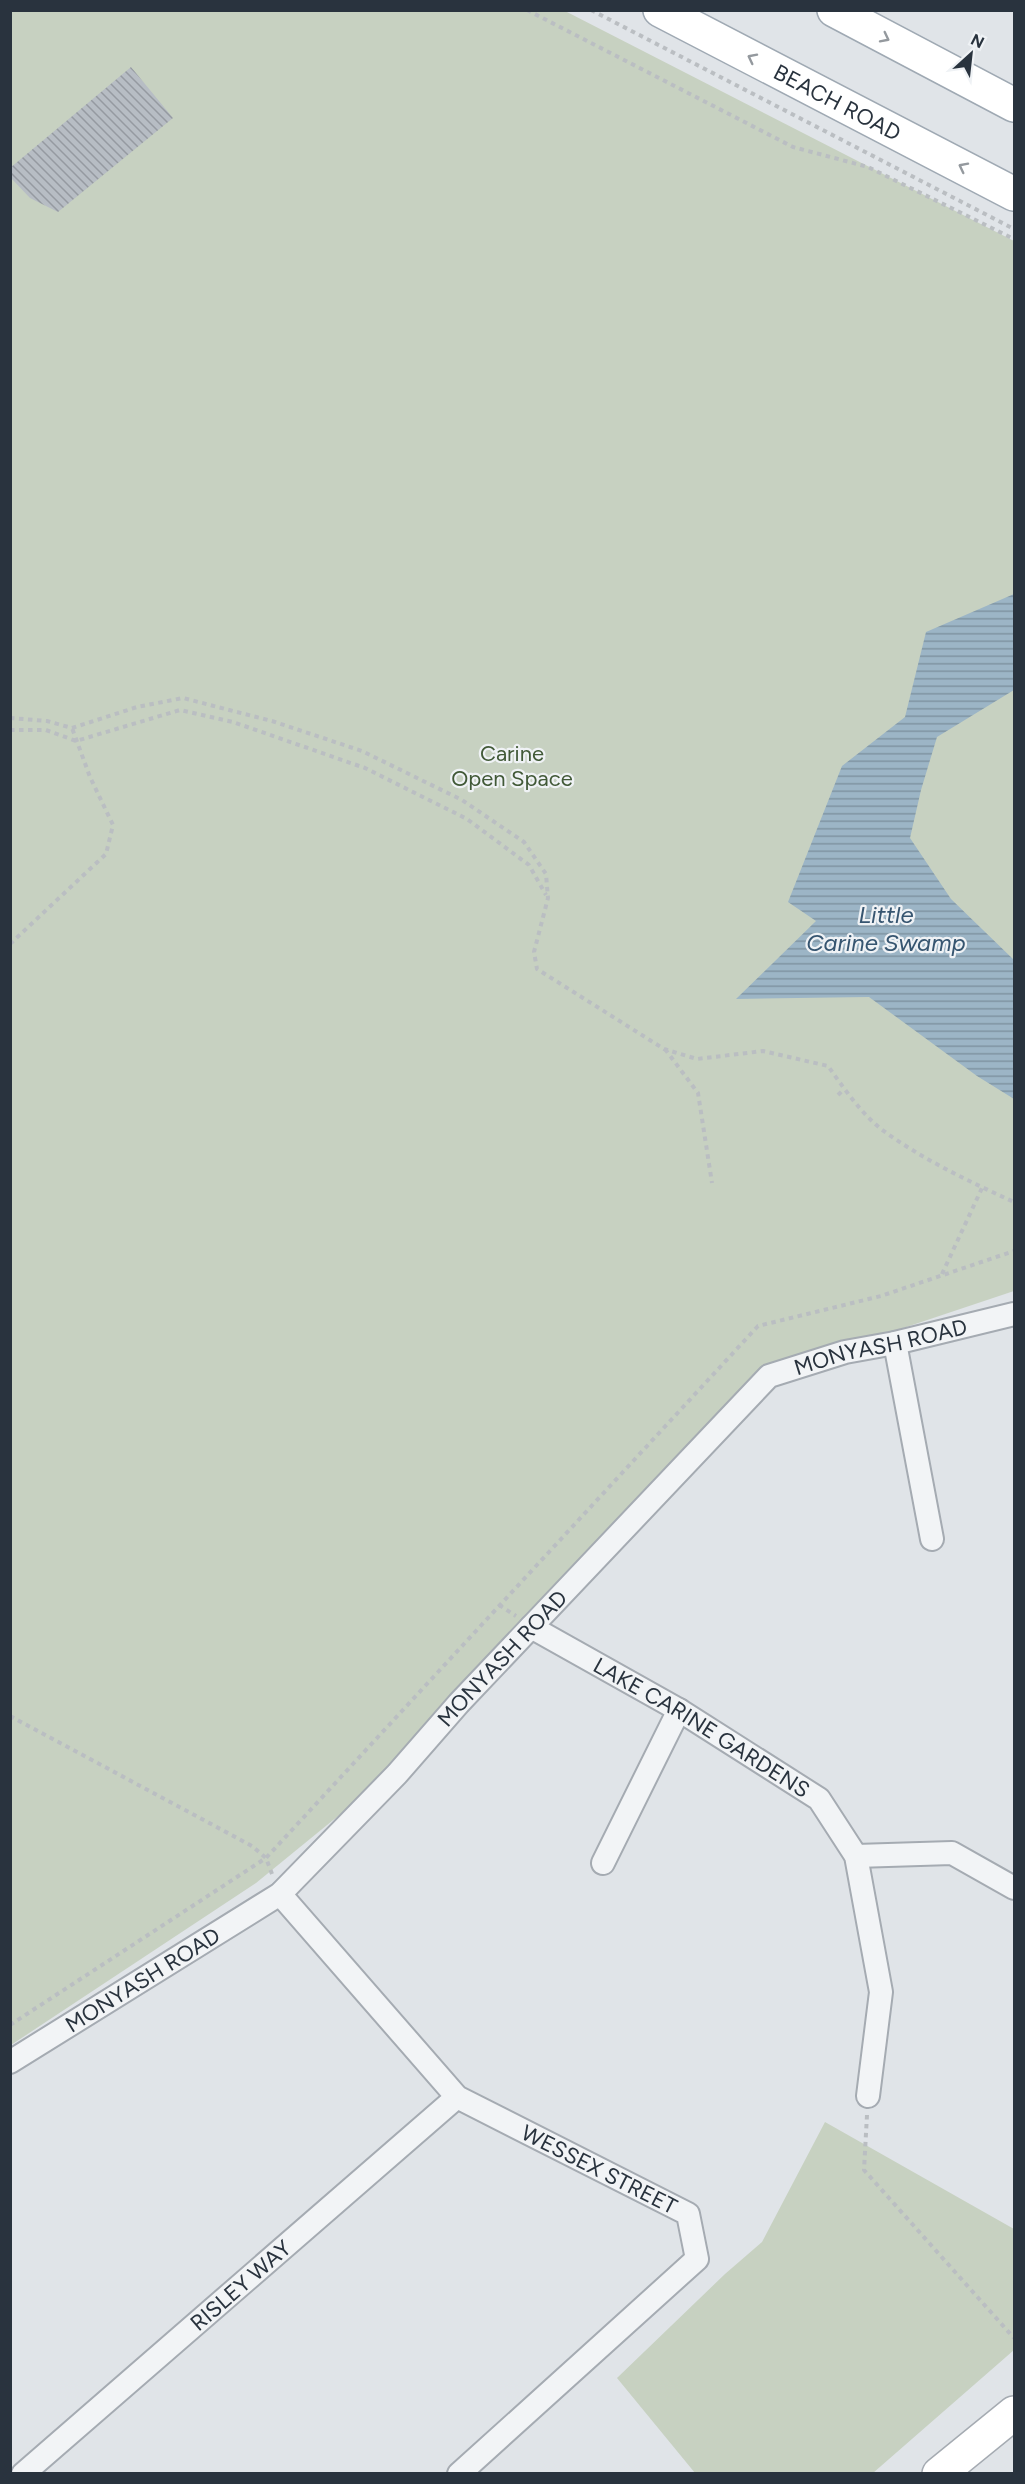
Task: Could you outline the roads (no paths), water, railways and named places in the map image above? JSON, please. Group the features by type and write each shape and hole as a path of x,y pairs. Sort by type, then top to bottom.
{"main road":[{"name":"BEACH ROAD","path":"660,10 1014,194"},
{"path":"834,10 1014,105"},
{"path":"939,2474 1014,2413"}],"street":[{"name":"MONYASH ROAD","path":"10,2062 280,1894 397,1774 459,1702 769,1376 845,1352 895,1343 1014,1314"},
{"path":"895,1343 932,1539"},
{"name":"LAKE CARINE GARDENS","path":"531,1627 679,1710 819,1799 856,1856 880,1992 868,2096"},
{"path":"603,1863 679,1710"},
{"path":"856,1856 952,1853 1014,1888"},
{"name":"WESSEX STREET","path":"280,1894 457,2097 688,2214 697,2259 459,2474"},
{"name":"RISLEY WAY","path":"23,2474 457,2097"}],"water":[{"name":"Little Carine Swamp","path":"1014,594 1014,690 937,737 910,838 951,899 1014,960 1014,1099 977,1076 869,997 736,999 816,921 788,902 842,766 905,717 926,632"}],"park label":[{"name":"Carine Open Space","path":"512,766"}]}
